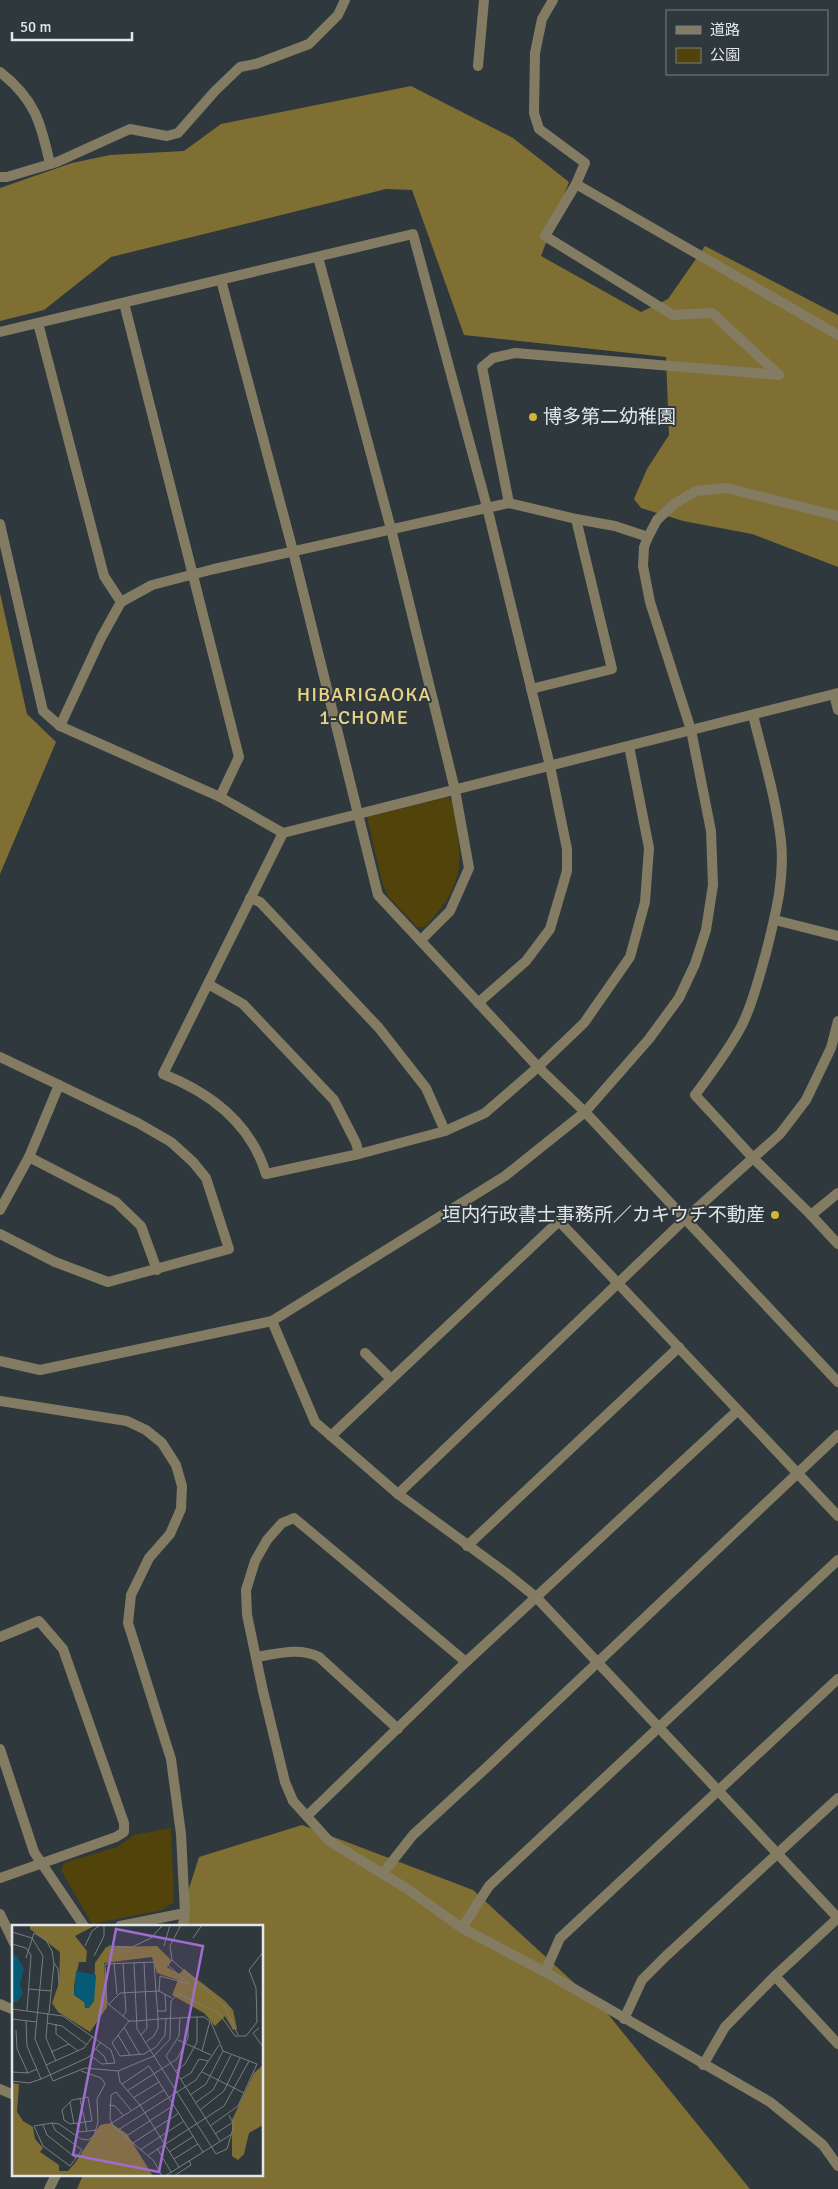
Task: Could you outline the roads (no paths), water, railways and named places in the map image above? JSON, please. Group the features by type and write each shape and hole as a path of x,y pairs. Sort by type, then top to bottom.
{"street":[{"path":"0,176 7,177 50,164 130,129 167,136 178,133 215,91 240,67 256,64 309,44 338,15 345,0"},
{"path":"478,66 484,0"},
{"path":"509,503 482,367 492,358 515,353 779,375 712,313 673,315 545,236 576,184 585,163 540,129 534,113 535,53 542,19 553,0"},
{"path":"0,72 15,83 34,109 42,128 50,164"},
{"path":"576,184 838,335"},
{"path":"0,332 414,234 487,507 550,766 568,849 567,871 550,929 526,961 478,1003"},
{"path":"318,256 391,529 455,790 469,868 450,911 421,940"},
{"path":"221,280 294,551 378,895 538,1067 585,1112 838,1382"},
{"path":"124,303 239,757 220,797"},
{"path":"38,323 104,576 121,602"},
{"path":"0,1361 40,1370 272,1321 505,1176 585,1112 650,1039 679,998 695,964 706,930 713,885 711,831 691,730 650,602 643,566 644,547 648,537 657,520 674,504 696,491 727,488 838,516"},
{"path":"60,726 101,638 121,602 152,585 509,503 615,526 648,537"},
{"path":"531,689 612,669 576,519"},
{"path":"0,524 43,710 60,726 220,797 283,834 836,694 838,710"},
{"path":"753,715 774,800 781,841 781,881 775,920 757,987 742,1024 721,1060 695,1094 754,1159 838,1244"},
{"path":"283,834 164,1074 180,1080 219,1104 238,1121 260,1156 266,1174 359,1154 445,1131 485,1113 538,1067 584,1023 630,957 645,902 650,848 628,746"},
{"path":"250,898 260,902 379,1028 426,1088 445,1131"},
{"path":"775,920 838,936"},
{"path":"208,984 243,1004 334,1100 356,1143 359,1154"},
{"path":"398,1494 685,1219 780,1134 806,1100 831,1048 838,1021"},
{"path":"0,1057 138,1123 171,1142 193,1162 206,1178 229,1249 108,1282 55,1262 0,1234"},
{"path":"0,1210 28,1157 59,1085"},
{"path":"28,1157 116,1202 141,1226 157,1270"},
{"path":"811,1215 838,1193"},
{"path":"331,1436 559,1222 619,1283 737,1411 838,1516"},
{"path":"272,1321 314,1422 398,1494 537,1598 778,1852 838,1918 775,1976 725,2027 702,2065"},
{"path":"467,1546 679,1347"},
{"path":"365,1353 391,1379"},
{"path":"0,1401 127,1421 146,1430 162,1444 176,1465 182,1486 181,1510 170,1534 149,1558 137,1579 131,1595 128,1623 171,1759 181,1834 185,1913 182,1925"},
{"path":"307,1816 466,1662 737,1411"},
{"path":"383,1873 413,1834 487,1767 838,1435"},
{"path":"466,1662 294,1518 282,1523 268,1540 255,1561 246,1590 247,1615 285,1782 293,1801 329,1841 383,1873 462,1928 545,1972 702,2065 770,2102 823,2145 838,2166"},
{"path":"462,1928 490,1886 838,1560"},
{"path":"0,1637 39,1621 63,1649 124,1823 124,1832 116,1837 0,1878"},
{"path":"256,1657 292,1651 308,1652 318,1657 398,1729"},
{"path":"545,1972 560,1938 838,1679"},
{"path":"0,1749 34,1852 83,1925"},
{"path":"624,2019 642,1980 838,1798"},
{"path":"125,1925 185,1913"},
{"path":"0,1914 12,1939"},
{"path":"775,1976 838,2044"},
{"path":"0,2004 12,2009"},
{"path":"0,2089 12,2094"},
{"path":"49,2189 56,2176"}],"place":[{"name":"博多第二幼稚園","path":"533,417"},
{"name":"垣内行政書士事務所／カキウチ不動産","path":"775,1215"}],"district":[{"name":"HIBARIGAOKA 1-CHOME","path":"364,706"}]}
